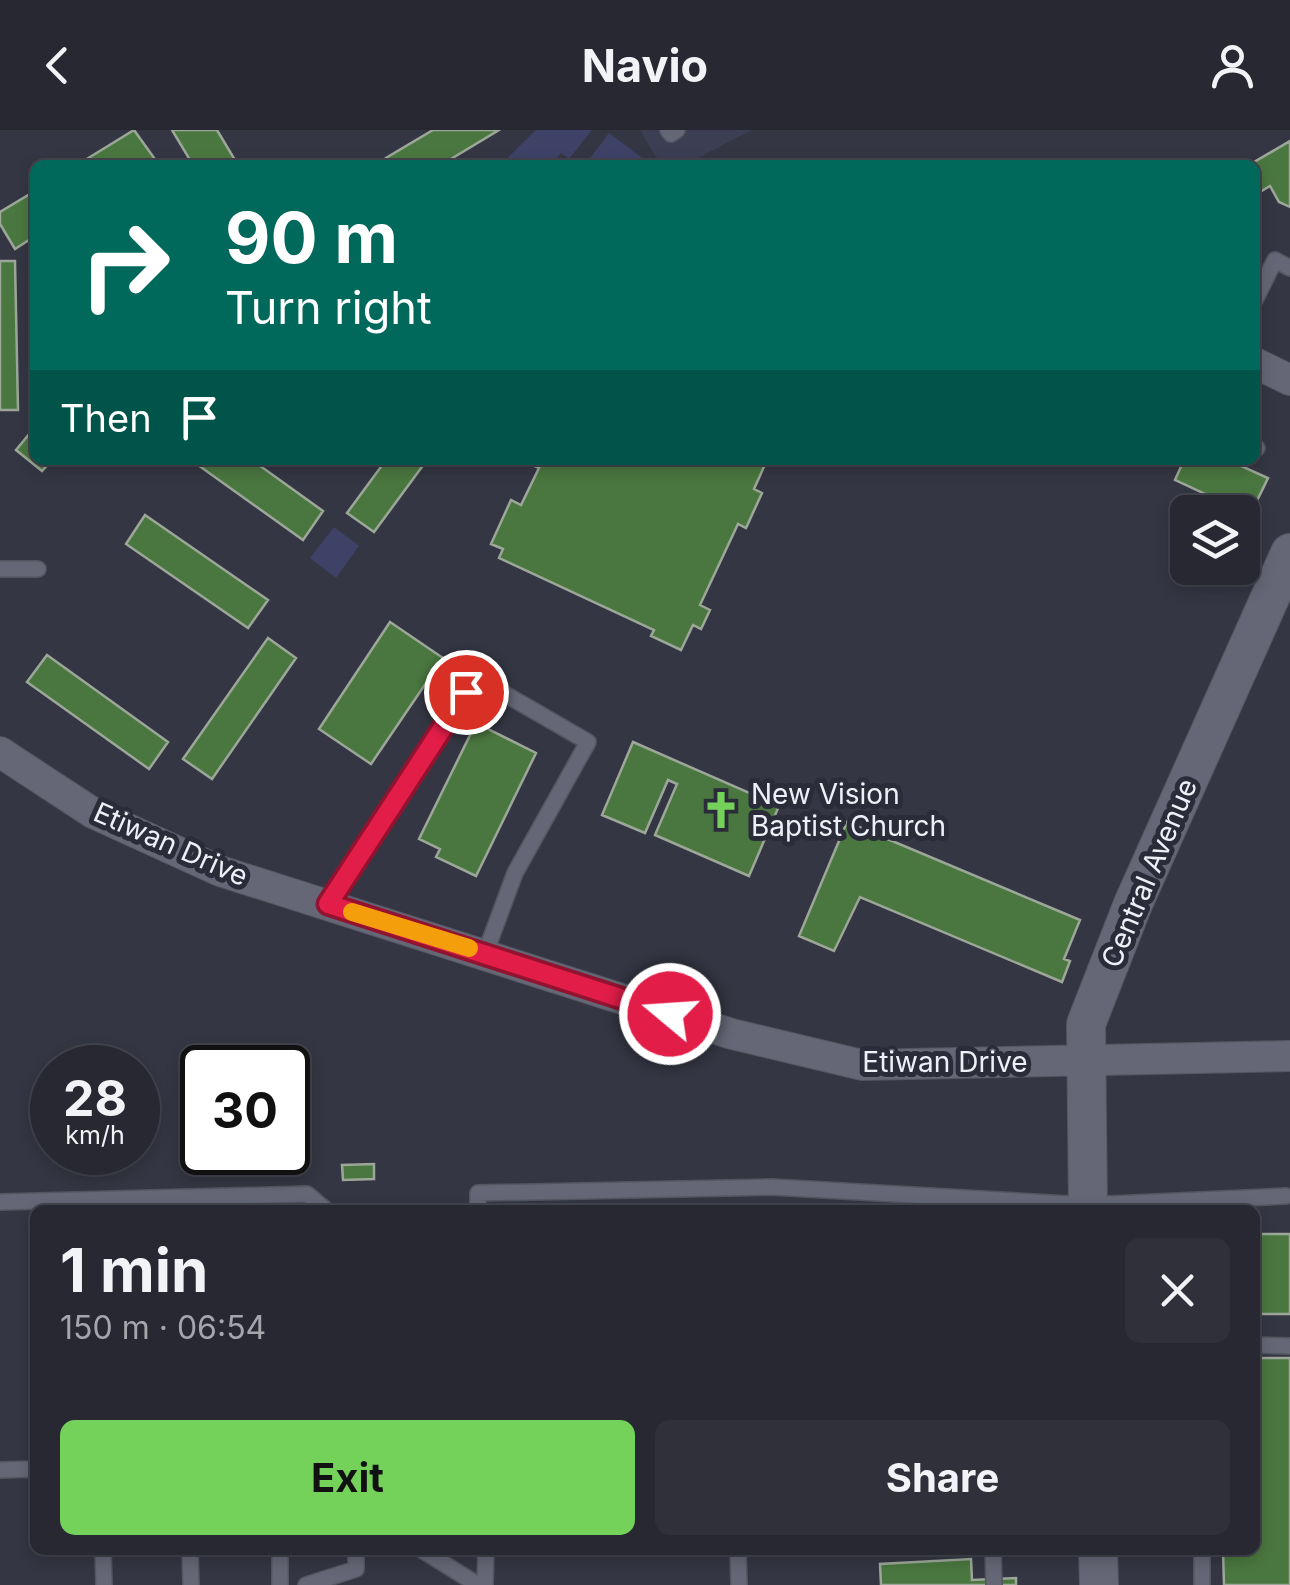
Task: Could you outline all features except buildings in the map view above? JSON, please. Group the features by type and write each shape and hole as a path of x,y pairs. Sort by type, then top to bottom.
{"street":[{"path":"1260,365 1288,374"},
{"name":"Central Avenue","path":"1088,1205 1086,1024 1133,904 1290,552"},
{"name":"Etiwan Drive","path":"2,758 93,812 220,870 732,1034 862,1065 1290,1056"},
{"path":"1098,1555 1099,1585"}],"lane":[{"path":"668,130 671,134 677,130"},
{"path":"1260,290 1275,260 1290,268"},
{"path":"0,569 38,569"},
{"path":"328,904 466,692"},
{"path":"485,954 516,873 588,742 504,694"},
{"path":"478,1205 478,1193 662,1186 772,1188 1041,1205"},
{"path":"0,1202 307,1194 320,1205"},
{"path":"1138,1205 1286,1196"},
{"path":"1260,1346 1290,1346"},
{"path":"0,1470 30,1469"},
{"path":"103,1555 104,1585"},
{"path":"190,1555 190,1585"},
{"path":"280,1555 280,1585"},
{"path":"356,1555 356,1569 363,1585"},
{"path":"431,1555 482,1585 485,1555"},
{"path":"738,1555 739,1585"},
{"path":"993,1555 994,1585"},
{"path":"1202,1555 1202,1585"},
{"path":"306,1585 356,1569"}],"shaded area":[{"path":"536,130 592,130 569,159 561,153 555,160 505,160"},
{"path":"640,130 752,130 694,160 656,157"},
{"path":"609,133 645,160 589,160"},
{"path":"334,527 359,546 336,578 310,558"}],"slow traffic":[{"path":"352,912 469,948"}],"place":[{"name":"New Vision Baptist Church","path":"721,810"}],"route":[{"path":"466,692 328,904 670,1014"}]}
